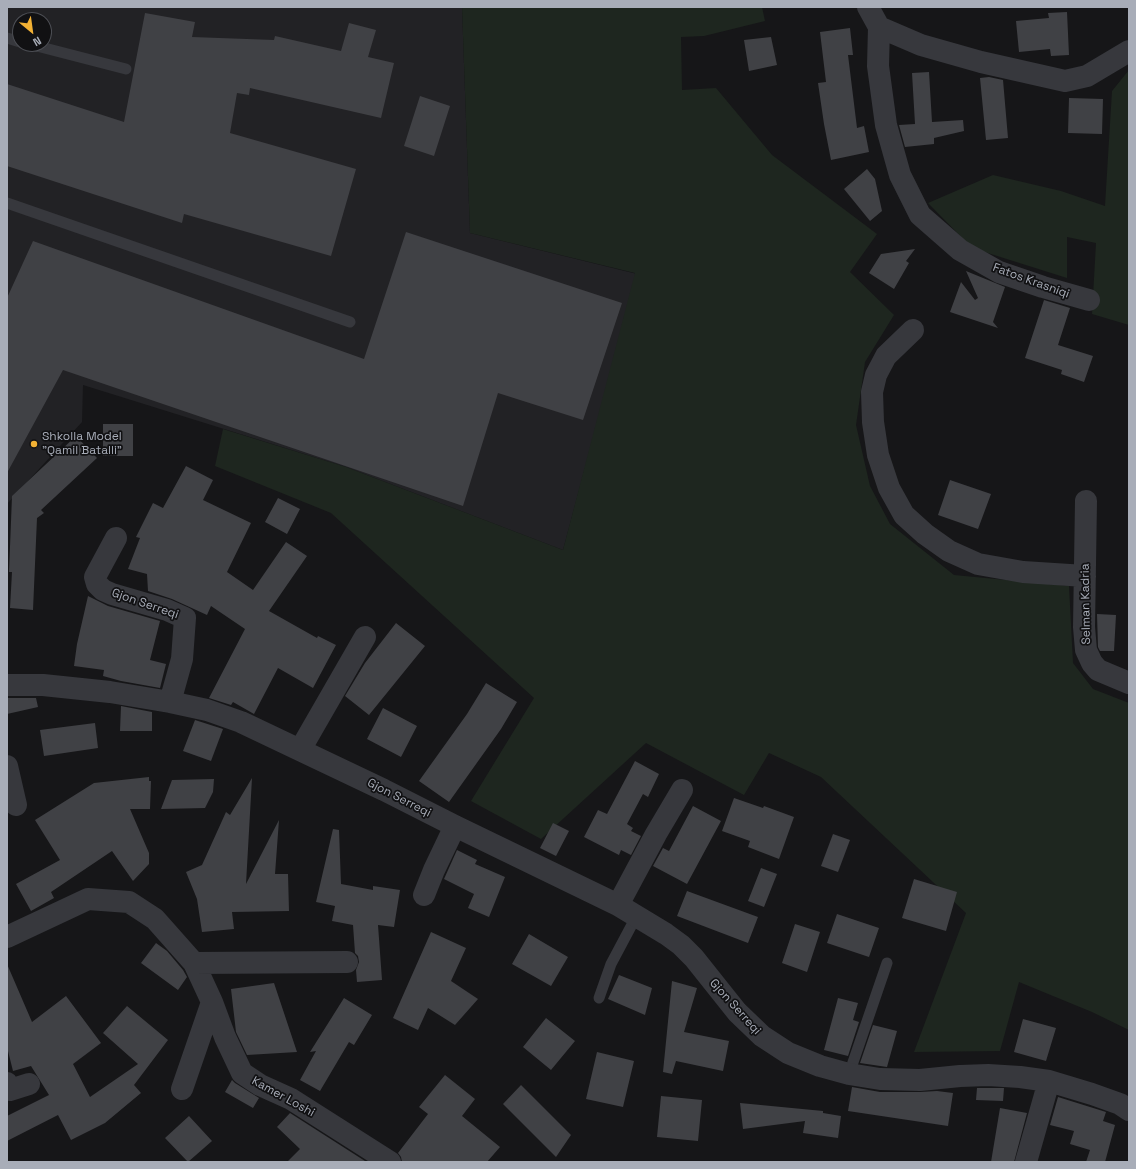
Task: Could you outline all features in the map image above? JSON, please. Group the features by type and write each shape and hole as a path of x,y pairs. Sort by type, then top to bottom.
{"street":[{"path":"868,7 879,27 921,45 981,62 1065,81 1087,76 1129,52"},
{"name":"Fatos Krasniqi","path":"879,27 878,66 886,125 900,175 920,215 960,250 999,272 1043,287 1089,300"},
{"path":"913,330 886,356 876,375 872,392 873,422 878,454 889,488 904,514 925,534 949,551 978,564 1023,572 1084,576"},
{"name":"Selman Kadria","path":"1086,501 1084,576 1084,627 1086,650 1092,663 1098,670 1129,683"},
{"name":"Gjon Serreqi","path":"116,538 95,577 97,584 103,590 112,594 167,610 185,618 182,659 170,702"},
{"path":"300,750 365,637"},
{"name":"Gjon Serreqi","path":"7,685 43,685 110,692 170,702 214,712 241,722 384,790 618,905 666,934 681,946 694,958 737,1012 762,1036 788,1053 820,1066 849,1074 880,1079 920,1080 988,1075 1049,1081 1120,1104 1129,1110"},
{"path":"7,766 16,805"},
{"path":"618,905 656,834 682,790"},
{"path":"424,895 455,826"},
{"name":"Kamer Loshi","path":"7,937 88,899 128,902 155,918 194,963 242,1073 260,1086 291,1099 390,1162"},
{"path":"194,963 347,962"},
{"path":"182,1089 212,1002"},
{"path":"1026,1162 1049,1081"},
{"path":"7,1083 10,1090 28,1084"}],"lane":[{"path":"52,50 126,69"},
{"path":"7,202 350,322"},
{"path":"599,998 612,964 636,917"},
{"path":"849,1074 887,963"}],"shaded area":[{"path":"7,7 462,7 470,233 637,274 563,550 346,467 83,385 82,422 7,504"},
{"path":"462,7 762,7 765,21 704,36 681,37 682,90 716,88 772,155 877,234 850,272 894,315 865,362 856,425 870,486 890,524 954,575 1069,586 1073,663 1093,689 1129,703 1129,1030 1092,1012 1019,982 1000,1051 914,1052 966,913 821,777 769,753 744,795 646,743 541,839 471,801 534,698 331,513 215,466 223,429 346,467 563,550 635,273 470,233"},
{"path":"1129,70 1129,325 1092,314 1096,243 1067,237 1067,278 972,248 928,203 993,175 1061,191 1105,206 1112,91"}],"building":[{"path":"1067,12 1069,55 1051,56 1050,49 1019,52 1016,21 1049,18 1048,13"},
{"path":"145,13 195,22 192,37 274,40 275,36 341,51 349,23 376,30 368,57 394,63 381,118 250,88 249,95 237,93 230,133 356,169 331,256 184,214 182,223 7,166 7,84 124,122"},
{"path":"850,28 853,55 848,55 857,128 864,126 869,152 831,160 818,83 826,82 820,32"},
{"path":"771,37 777,65 749,71 744,40"},
{"path":"929,72 932,122 963,120 964,131 934,138 934,144 905,147 899,125 915,124 912,73"},
{"path":"989,77 1003,80 1008,138 986,140 980,78"},
{"path":"420,96 450,106 434,156 404,146"},
{"path":"1069,98 1103,99 1102,134 1068,133"},
{"path":"867,169 875,179 882,211 870,221 844,189"},
{"path":"406,232 622,303 583,420 498,393 463,506 63,370 7,473 7,298 33,241 364,359"},
{"path":"915,249 906,261 909,263 894,289 869,273 881,254"},
{"path":"966,271 1005,287 993,322 998,328 950,312 961,282 975,300 978,298"},
{"path":"1044,300 1070,308 1058,345 1093,356 1084,382 1061,374 1062,370 1025,358"},
{"path":"103,424 133,424 133,456 103,456"},
{"path":"76,436 97,458 41,510 44,513 37,518 33,610 10,608 12,572 9,572 12,496"},
{"path":"186,466 213,480 203,500 251,523 227,572 253,590 286,542 307,556 269,611 317,638 318,636 336,645 313,688 278,668 254,714 233,702 231,705 209,698 245,629 211,606 207,615 172,599 148,591 147,574 128,569 140,538 136,537 153,503 163,508"},
{"path":"950,480 991,494 978,529 938,515"},
{"path":"278,498 300,509 287,534 265,522"},
{"path":"88,596 108,606 160,621 150,660 166,664 160,688 103,676 104,670 74,666 77,644"},
{"path":"1097,614 1116,615 1114,651 1100,651 1098,647"},
{"path":"396,623 425,646 369,715 345,696 365,663"},
{"path":"486,683 517,702 501,729 449,802 419,781 467,714"},
{"path":"7,698 36,698 38,707 7,714"},
{"path":"121,706 152,712 152,731 120,731"},
{"path":"383,708 417,726 401,757 367,739"},
{"path":"195,720 223,729 211,761 183,751"},
{"path":"95,723 98,748 44,756 40,730"},
{"path":"635,761 659,774 648,797 643,794 627,824 633,828 631,831 641,836 631,855 621,850 619,855 584,837 598,810 607,814"},
{"path":"149,777 149,781 151,781 150,809 130,809 149,853 149,864 133,881 112,851 51,892 54,898 31,911 16,884 60,860 35,820 94,783"},
{"path":"252,778 246,884 279,820 275,874 288,874 289,911 232,912 234,929 202,932 197,899 186,872 202,865 226,812 230,815"},
{"path":"214,779 213,792 205,808 161,809 172,780"},
{"path":"734,798 763,808 764,806 794,817 779,859 748,847 750,841 722,831"},
{"path":"693,806 721,821 687,884 653,866 663,848 669,851"},
{"path":"553,823 569,831 556,856 540,848"},
{"path":"333,829 339,830 341,884 373,890 373,886 400,890 394,927 378,925 382,980 357,982 356,970 359,962 358,956 355,953 353,925 332,921 335,906 316,902"},
{"path":"833,834 850,840 838,872 821,866"},
{"path":"457,850 477,860 475,864 505,877 489,917 468,908 474,894 444,879"},
{"path":"761,868 777,874 764,907 748,901"},
{"path":"914,879 957,892 946,931 902,918"},
{"path":"687,891 758,917 748,943 677,916"},
{"path":"837,914 879,928 869,957 827,943"},
{"path":"795,924 820,932 807,972 782,963"},
{"path":"431,932 466,948 451,981 478,999 455,1025 428,1008 418,1030 393,1018"},
{"path":"529,934 568,957 551,986 512,964"},
{"path":"156,943 167,951 187,977 178,990 141,963"},
{"path":"7,964 32,1022 66,996 101,1043 73,1064 90,1097 138,1064 103,1033 127,1006 168,1040 134,1085 141,1093 105,1123 71,1140 58,1115 7,1141 7,1116 49,1095 31,1066 13,1071 7,1047"},
{"path":"619,975 652,988 645,1015 608,999"},
{"path":"672,981 697,988 684,1032 729,1041 723,1071 676,1061 672,1074 663,1072"},
{"path":"274,983 297,1052 247,1055 236,1032 231,989"},
{"path":"344,998 372,1015 354,1045 349,1042 320,1091 300,1080 316,1051 310,1052"},
{"path":"838,998 858,1003 853,1020 859,1022 848,1056 824,1050"},
{"path":"546,1018 575,1041 551,1070 523,1047"},
{"path":"1023,1019 1056,1028 1046,1061 1014,1052"},
{"path":"873,1025 897,1031 887,1067 860,1063"},
{"path":"597,1052 634,1061 623,1107 586,1099"},
{"path":"445,1075 475,1099 462,1116 500,1147 487,1162 402,1162 398,1153 428,1114 419,1107"},
{"path":"232,1080 259,1098 253,1108 225,1092"},
{"path":"521,1085 571,1135 556,1157 503,1104"},
{"path":"852,1087 880,1092 937,1091 953,1093 948,1126 848,1111"},
{"path":"977,1088 1004,1088 1003,1101 976,1100"},
{"path":"661,1096 702,1100 698,1141 657,1137"},
{"path":"1058,1097 1106,1112 1103,1121 1115,1125 1105,1162 1086,1162 1090,1150 1070,1144 1074,1131 1050,1125"},
{"path":"740,1103 823,1111 823,1113 841,1116 838,1138 803,1133 805,1121 743,1129"},
{"path":"1000,1108 1027,1113 1014,1162 991,1162"},
{"path":"290,1113 366,1162 287,1162 300,1149 277,1127"},
{"path":"189,1116 212,1141 188,1162 165,1138"}],"place":[{"name":"Shkolla Model \"Qamil Batalli\"","path":"34,444"}]}
